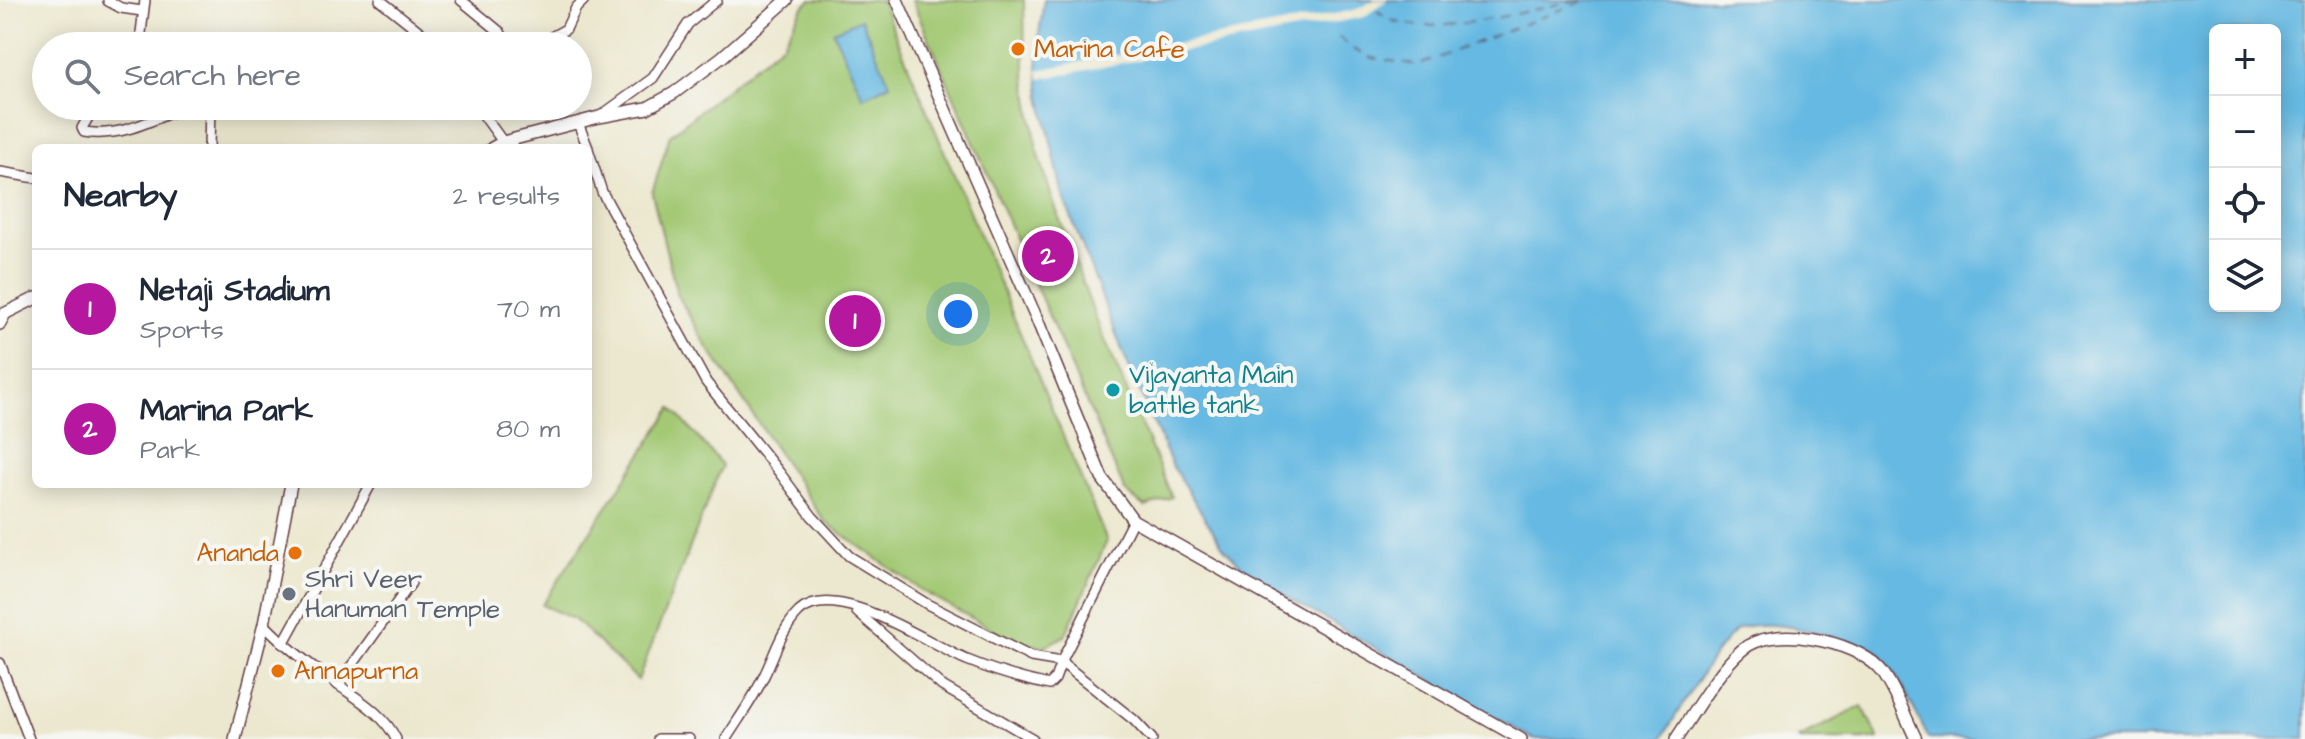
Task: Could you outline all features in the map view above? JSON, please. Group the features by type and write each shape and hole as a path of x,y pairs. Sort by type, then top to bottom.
{"main road":[{"path":"592,119 647,108 674,93 722,57 787,0"},
{"path":"897,0 1036,317 1102,478 1133,520 1521,739"},
{"path":"511,144 588,120"},
{"path":"2,318 32,300"},
{"path":"235,739 264,624 290,488"},
{"path":"1676,739 1703,698 1743,649 1776,637 1807,637 1864,655 1881,670 1916,739"},
{"path":"1495,724 1495,739"}],"street":[{"path":"141,32 145,0"},
{"path":"380,0 420,32"},
{"path":"461,0 500,32"},
{"path":"561,32 566,29 576,8 584,0"},
{"path":"599,117 653,78 688,24 717,0"},
{"path":"108,1 121,8 142,11"},
{"path":"87,120 82,128 84,132 101,135 130,130 153,120"},
{"path":"209,144 210,120"},
{"path":"488,120 507,144"},
{"path":"578,123 586,144"},
{"path":"592,161 602,192 706,382 812,516 849,556 927,604 1031,657 1061,662 1134,720 1152,739"},
{"path":"0,172 32,177"},
{"path":"592,188 602,192"},
{"path":"283,644 369,488"},
{"path":"726,739 764,677 782,637 802,610 816,602 849,605 965,659 1049,685 1055,679 1133,520"},
{"path":"338,685 411,583"},
{"path":"849,605 942,686 1033,739"},
{"path":"264,624 283,644 362,701 390,726 396,739"},
{"path":"0,663 29,739"},
{"path":"658,739 689,739"}],"green space":[{"path":"811,0 881,0 1107,541 1065,636 1043,647 1017,643 924,592 825,522 708,348 677,294 652,193 670,135 783,43 803,7"},
{"path":"912,0 1024,0 1025,73 1037,148 1095,317 1172,497 1145,507 1125,491"},
{"path":"672,408 722,465 638,680 574,619 542,605"},
{"path":"1862,706 1879,739 1797,739"}],"water":[{"path":"1044,0 2305,0 2305,739 1929,739 1896,676 1872,648 1786,626 1752,625 1739,629 1721,646 1662,739 1533,739 1292,600 1246,571 1223,547 1173,467 1126,360 1063,196 1038,70"},
{"path":"861,19 890,84 863,97 833,31"}],"pier":[{"path":"1374,0 1387,0 1364,17 1039,79 1038,70 1350,11"}],"ferry route":[{"path":"1376,10 1392,20 1432,26 1484,20 1578,0"},
{"path":"1339,37 1351,48 1371,58 1419,65 1586,0"}],"place":[{"name":"Marina Cafe","path":"1018,49"},
{"name":"Marina Park","path":"1048,256"},
{"name":"Netaji Stadium","path":"855,321"},
{"name":"Vijayanta Main battle tank","path":"1113,390"},
{"name":"Ananda","path":"295,553"},
{"name":"Shri Veer Hanuman Temple","path":"289,594"},
{"name":"Annapurna","path":"278,671"}]}
